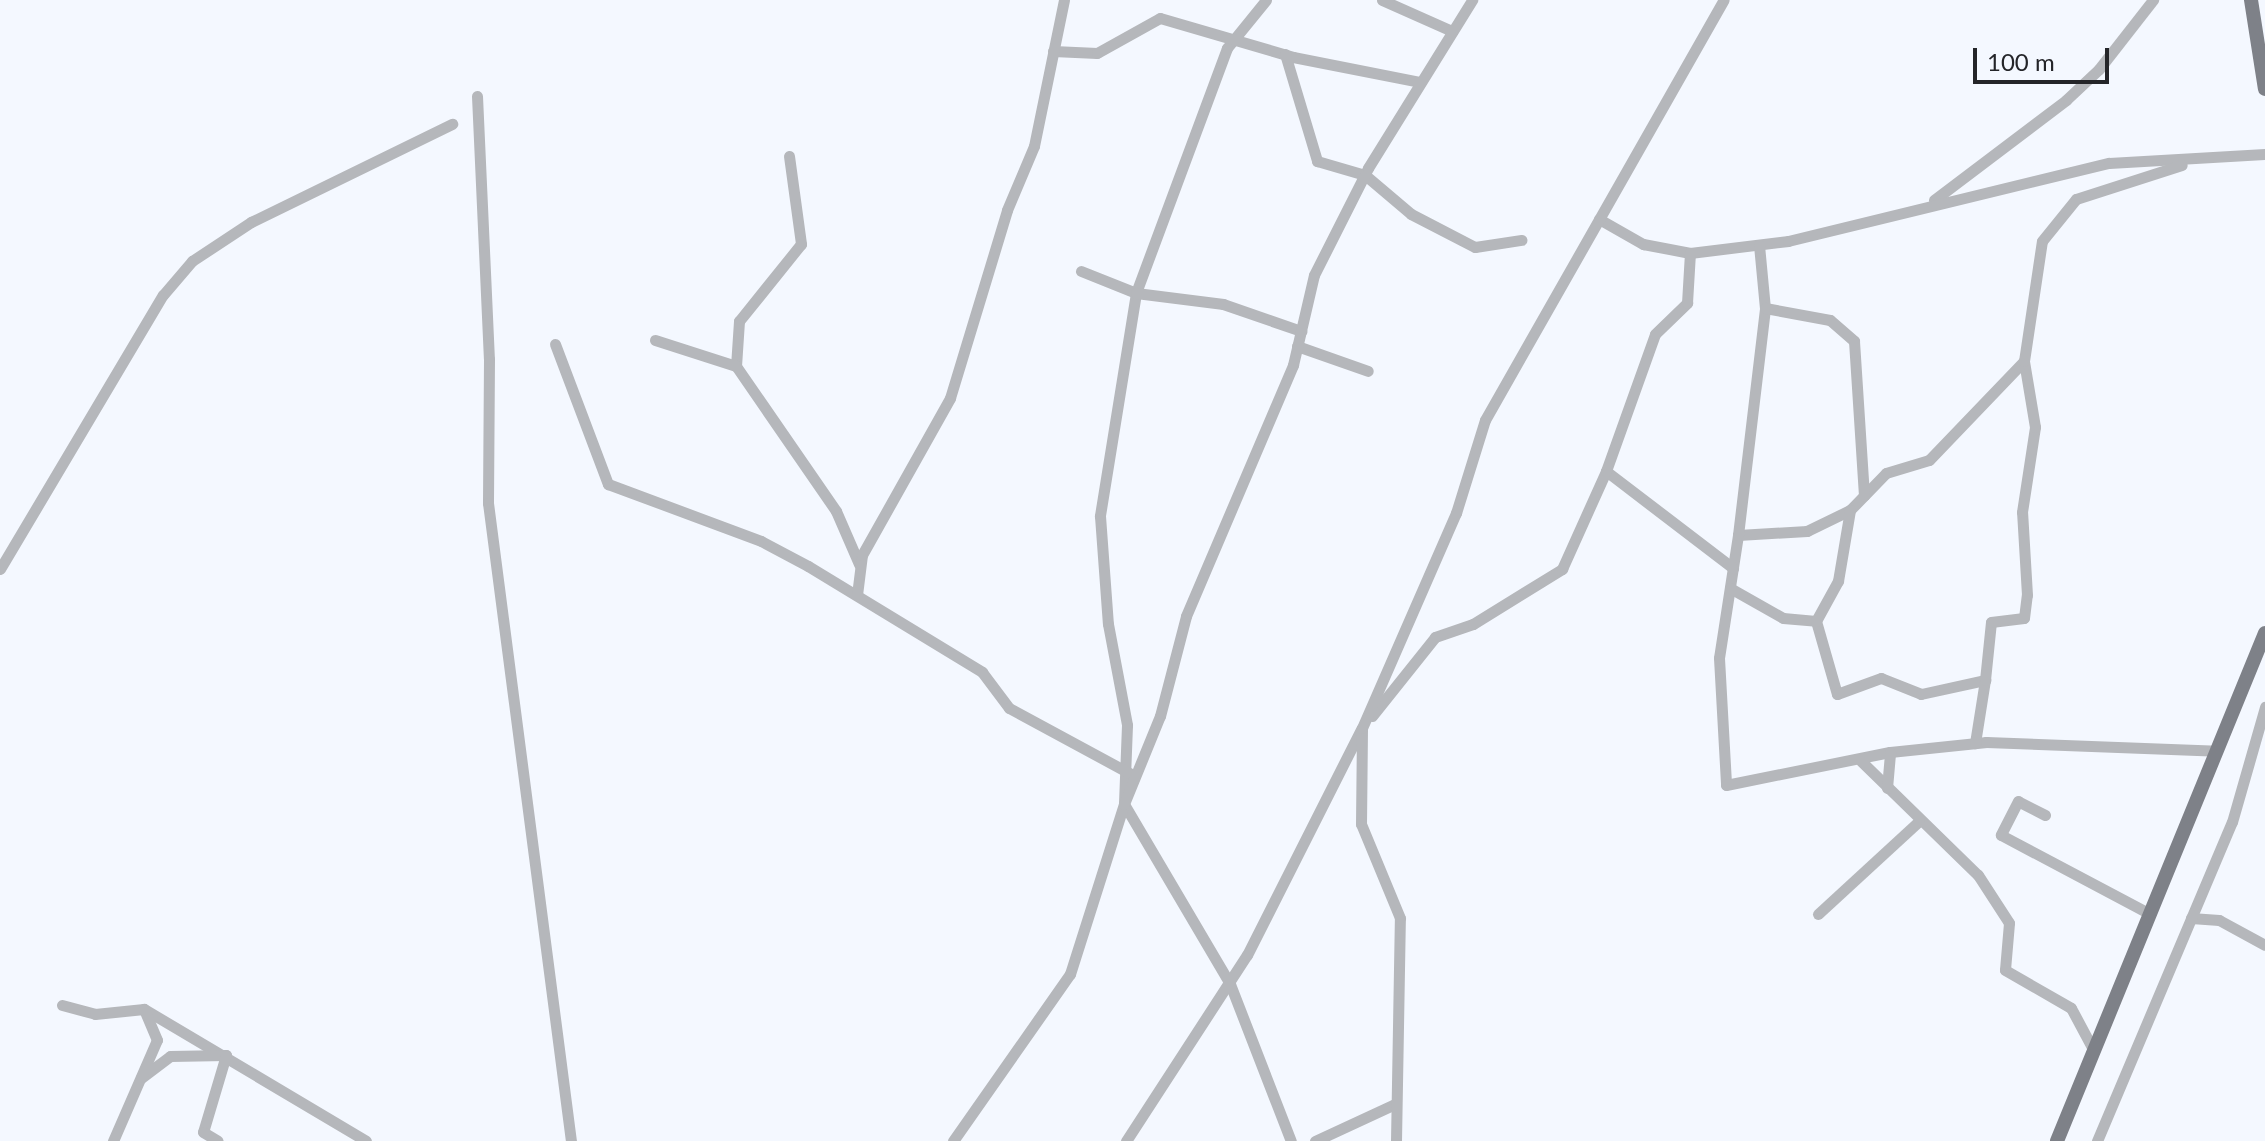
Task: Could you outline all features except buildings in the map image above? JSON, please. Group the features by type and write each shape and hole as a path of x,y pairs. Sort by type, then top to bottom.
{"main road":[{"path":"2251,0 2265,89"},
{"path":"2057,1141 2265,633"}],"street":[{"path":"857,595 859,566 950,398 1007,210 1034,146 1064,0"},
{"path":"1131,774 1127,725 1108,624 1100,516 1136,293 1232,41 1266,0"},
{"path":"1382,0 1452,31"},
{"path":"953,1141 1070,974 1131,774 1160,716 1186,616 1297,346 1314,275 1365,175 1472,0"},
{"path":"1126,1141 1230,984 1362,728 1456,513 1485,420 1724,0"},
{"path":"1925,203 2066,100 2099,69 2153,0"},
{"path":"1053,51 1097,53 1160,18 1285,54 1421,82"},
{"path":"1285,54 1317,161 1365,175 1411,214 1475,247 1521,240"},
{"path":"477,96 489,359 488,503 571,1141"},
{"path":"0,569 163,295 192,261 251,222 452,124"},
{"path":"1599,219 1643,244 1690,253 1759,245 1925,203 1991,196 2109,163 2206,161 2265,154"},
{"path":"736,366 739,321 801,244 789,156"},
{"path":"1975,743 1991,622 2024,618 2027,595 2022,512 2035,427 2024,361 2042,241 2054,220 2094,190 2206,161"},
{"path":"1759,245 1765,308 1738,535 1719,658 1726,785 1861,761 1890,752 1975,743 2217,751"},
{"path":"1396,1141 1400,918 1361,824 1362,728 1435,637 1473,624 1562,569 1606,471 1655,334 1687,303 1690,253"},
{"path":"1081,271 1136,293 1223,304 1301,331"},
{"path":"1765,308 1830,320 1854,341 1864,496"},
{"path":"655,340 736,366 836,511 859,566"},
{"path":"555,344 608,484 761,541 857,595 982,672 1009,708 1131,774"},
{"path":"1297,346 1368,371"},
{"path":"1738,535 1807,531 1850,510 1886,473 1929,460 2024,361"},
{"path":"1606,471 1733,568"},
{"path":"1850,510 1838,581 1816,621 1837,694 1881,678 1921,694 1985,680"},
{"path":"1730,588 1783,618 1816,621"},
{"path":"2097,1141 2232,822 2265,707"},
{"path":"1887,788 1890,752"},
{"path":"1861,761 1919,821 1978,875 2009,923 2005,970 2071,1008 2094,1051"},
{"path":"2045,815 2018,801 2001,835 2150,914"},
{"path":"1124,804 1230,984 1291,1141"},
{"path":"1818,914 1919,821"},
{"path":"2191,918 2219,920 2265,945"},
{"path":"62,1005 95,1014 144,1009 366,1141"},
{"path":"113,1141 157,1040 144,1009"},
{"path":"141,1078 170,1056 226,1055"},
{"path":"218,1141 201,1137 226,1055"},
{"path":"1315,1141 1395,1104"}]}
